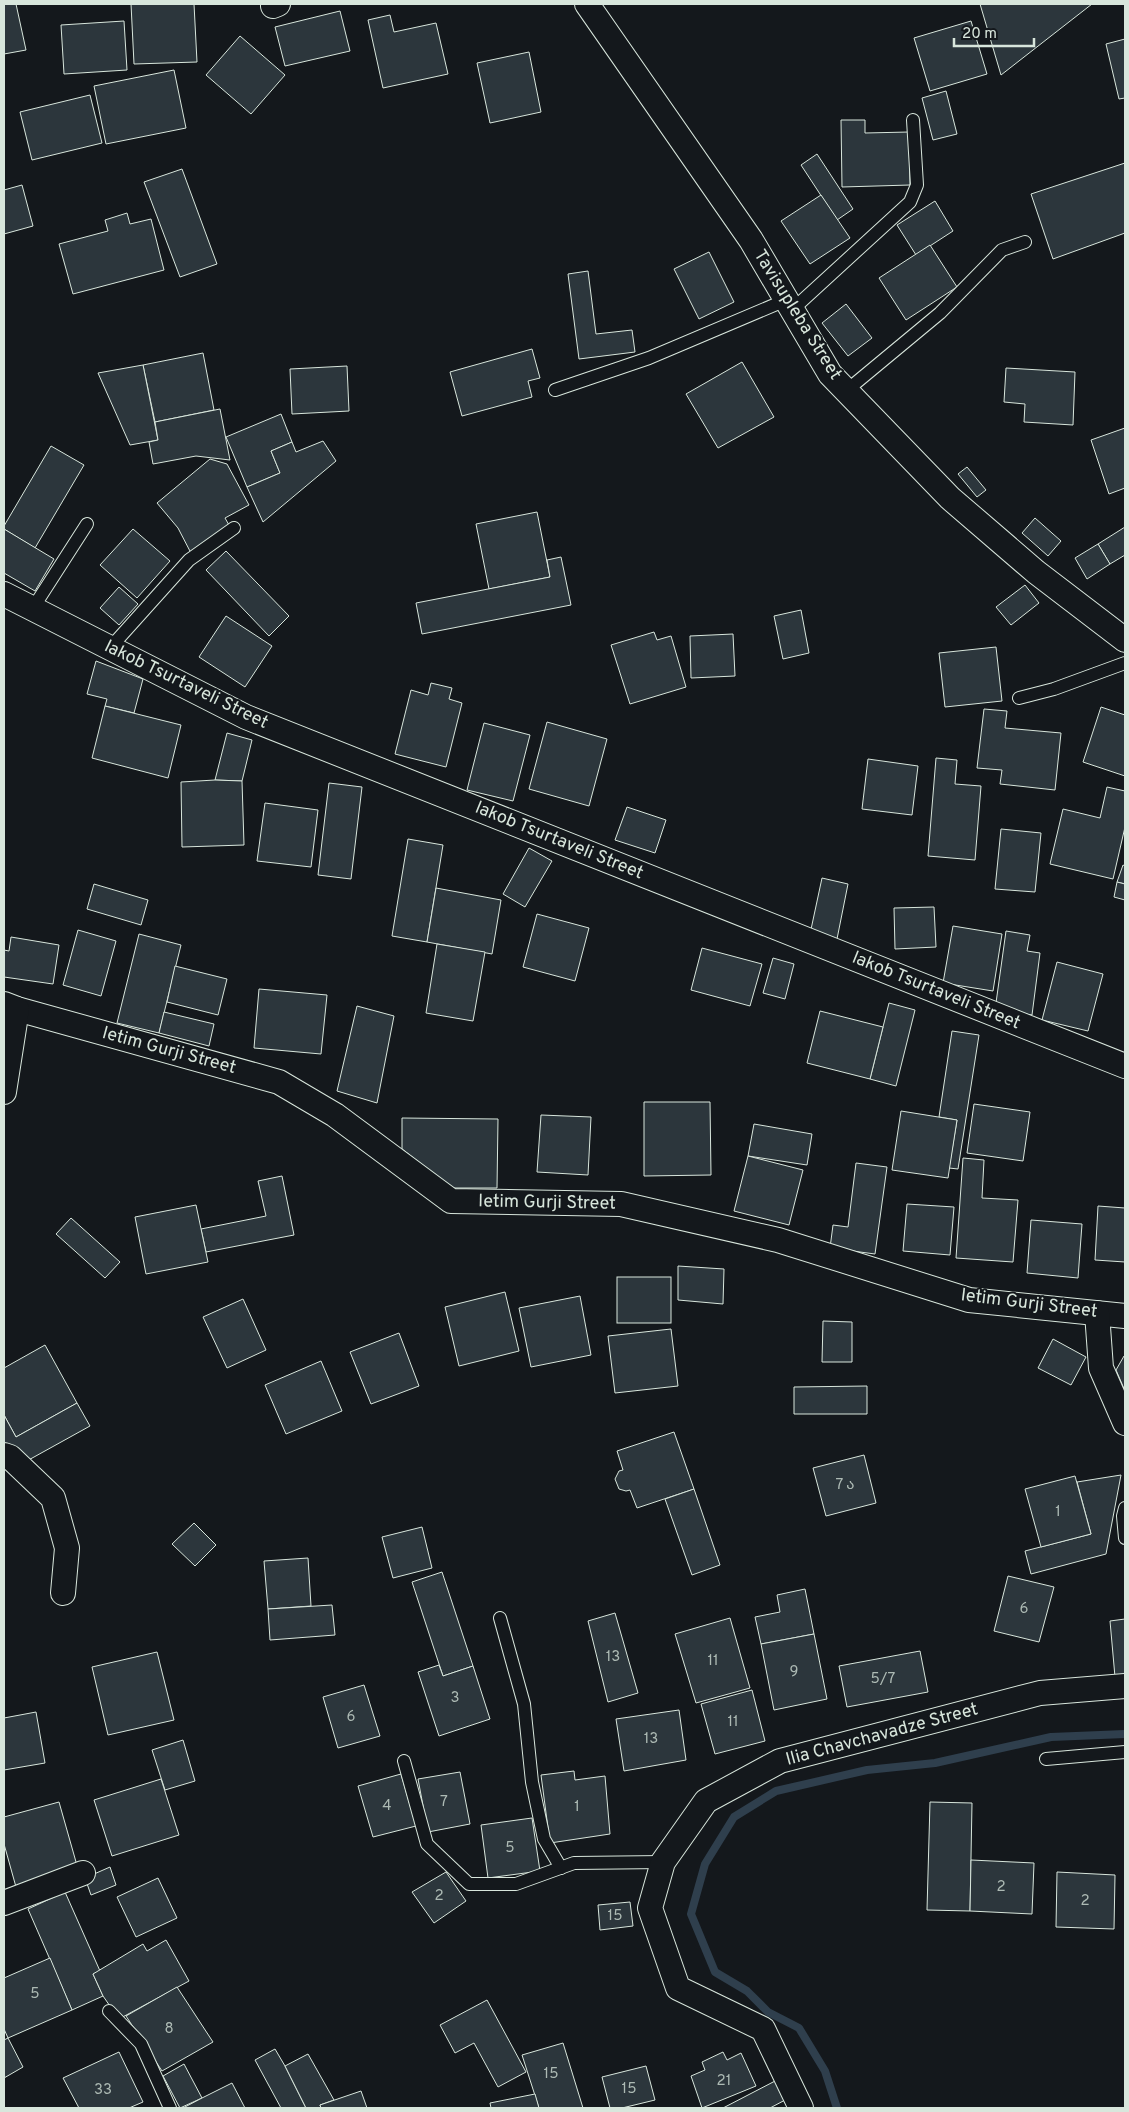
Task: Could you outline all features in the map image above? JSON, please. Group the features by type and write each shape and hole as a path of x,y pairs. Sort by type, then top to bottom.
{"street":[{"name":"Tavisupleba Street","path":"587,4 751,240 830,374 950,498 1036,572 1125,640"},
{"name":"Iakob Tsurtaveli Street","path":"4,594 246,717 1125,1066"},
{"path":"4,1092 10,1007"},
{"name":"Ietim Gurji Street","path":"10,1007 279,1082 335,1115 451,1201 622,1204 778,1240 969,1300 1125,1316"},
{"path":"1097,1312 1101,1368 1125,1423"},
{"path":"4,1455 10,1458 54,1498 67,1548 63,1593"},
{"name":"Ilia Chavchavadze Street","path":"801,2108 763,2029 678,1988 650,1908 663,1862 706,1801 780,1761 1040,1693 1125,1686"},
{"path":"4,1902 83,1873"}],"lane":[{"path":"555,390 649,358 789,305 910,202 917,185 913,120"},
{"path":"846,391 940,313 1002,250 1025,242"},
{"path":"32,608 87,524"},
{"path":"110,648 189,560 234,528"},
{"path":"1019,698 1054,689 1125,663"},
{"path":"1125,1508 1123,1516 1125,1538"},
{"path":"500,1618 524,1704 532,1782 544,1839 561,1868"},
{"path":"1046,1758 1125,1752"},
{"path":"404,1761 427,1844 469,1884 516,1884 574,1863 663,1862"},
{"path":"108,2011 141,2044 170,2108"}],"building":[{"path":"4,4 16,4 26,50 4,54"},
{"path":"131,4 194,4 197,62 134,64"},
{"path":"980,4 1092,4 1001,75"},
{"path":"340,11 350,51 285,66 275,27"},
{"path":"390,15 394,32 436,23 448,74 383,88 368,20"},
{"path":"124,21 127,70 64,74 61,25"},
{"path":"971,21 987,74 930,91 914,38"},
{"path":"240,36 285,75 251,114 206,75"},
{"path":"1125,39 1125,98 1119,99 1106,44"},
{"path":"529,52 541,112 490,123 477,63"},
{"path":"174,70 186,128 106,144 94,86"},
{"path":"946,91 957,134 933,140 922,98"},
{"path":"90,95 102,143 32,160 20,112"},
{"path":"841,120 865,120 865,133 909,132 910,185 842,187"},
{"path":"817,154 853,209 837,220 801,165"},
{"path":"1125,163 1125,233 1053,259 1031,194"},
{"path":"182,169 217,264 180,277 144,182"},
{"path":"22,185 33,226 4,234 4,190"},
{"path":"821,195 850,238 810,264 781,221"},
{"path":"935,201 953,231 916,255 897,225"},
{"path":"127,213 130,224 151,219 164,270 73,294 59,244 108,231 105,220"},
{"path":"930,245 957,287 906,320 879,278"},
{"path":"709,252 734,302 699,319 674,269"},
{"path":"588,271 596,334 632,330 635,352 579,359 568,274"},
{"path":"846,304 872,338 848,356 822,323"},
{"path":"532,349 540,378 528,381 532,397 462,416 450,372"},
{"path":"203,353 214,410 155,422 143,365"},
{"path":"742,362 774,417 718,448 686,394"},
{"path":"143,365 158,440 130,445 98,373"},
{"path":"347,366 349,411 292,414 290,369"},
{"path":"1006,368 1075,372 1073,425 1024,422 1025,404 1004,402"},
{"path":"220,409 230,460 196,456 153,464 149,442 158,440 155,422"},
{"path":"281,414 292,442 271,451 280,473 247,487 226,437"},
{"path":"1125,428 1125,488 1109,494 1091,440"},
{"path":"323,441 336,461 263,522 247,487 280,473 271,451 292,442 296,452"},
{"path":"51,446 84,465 35,548 4,529 4,526"},
{"path":"210,459 227,464 249,505 225,518 229,525 192,555 178,528 157,503"},
{"path":"967,467 986,490 977,497 958,474"},
{"path":"537,512 550,577 489,589 476,524"},
{"path":"1035,518 1061,541 1048,556 1022,533"},
{"path":"1125,527 1125,555 1110,564 1098,544"},
{"path":"4,529 54,559 35,591 4,573"},
{"path":"133,529 170,561 137,598 100,565"},
{"path":"1098,544 1110,564 1087,579 1075,558"},
{"path":"226,551 289,616 269,636 206,570"},
{"path":"561,557 571,605 422,634 416,603 550,577 547,560"},
{"path":"1025,585 1039,603 1011,625 996,607"},
{"path":"119,587 138,604 119,625 100,608"},
{"path":"801,610 809,653 783,659 774,616"},
{"path":"226,616 272,646 245,687 199,657"},
{"path":"654,632 657,640 671,636 686,687 630,704 611,645"},
{"path":"733,634 735,676 691,678 690,636"},
{"path":"996,647 1002,701 945,707 939,653"},
{"path":"96,661 143,679 134,713 105,706 107,699 87,694"},
{"path":"431,683 452,688 449,699 462,703 446,767 395,754 411,690 428,695"},
{"path":"105,706 181,725 168,778 92,758"},
{"path":"1101,707 1125,715 1125,776 1083,762"},
{"path":"984,709 1007,711 1005,728 1061,733 1055,790 1000,784 1002,770 977,768"},
{"path":"547,722 607,739 589,806 529,789"},
{"path":"484,723 530,735 513,801 467,790"},
{"path":"227,733 252,740 242,781 215,780"},
{"path":"936,758 957,760 955,784 981,786 975,860 928,856"},
{"path":"868,759 918,766 912,815 862,809"},
{"path":"242,781 244,845 182,847 181,782"},
{"path":"329,783 362,787 351,879 318,875"},
{"path":"1107,787 1125,791 1125,827 1113,879 1050,864 1063,809 1100,818"},
{"path":"265,803 318,810 311,867 257,861"},
{"path":"627,807 666,820 655,853 615,840"},
{"path":"1001,829 1041,833 1035,892 995,889"},
{"path":"408,839 443,845 427,942 392,936"},
{"path":"529,848 552,861 525,907 503,894"},
{"path":"1123,865 1125,866 1125,884 1117,882"},
{"path":"822,878 848,884 837,939 810,934"},
{"path":"1117,882 1125,884 1125,900 1114,897"},
{"path":"94,884 148,900 141,925 87,909"},
{"path":"436,888 501,900 492,954 427,942"},
{"path":"934,907 936,947 895,949 894,908"},
{"path":"537,914 589,928 575,981 523,967"},
{"path":"953,926 1002,934 993,991 943,983"},
{"path":"78,930 116,941 101,996 63,985"},
{"path":"1006,931 1030,935 1027,951 1040,953 1032,1015 995,1010"},
{"path":"139,934 181,945 159,1033 117,1023"},
{"path":"11,937 59,945 53,984 4,977 4,950 9,951"},
{"path":"437,944 485,952 473,1021 426,1013"},
{"path":"702,948 762,964 750,1006 691,990"},
{"path":"773,958 794,964 785,999 763,993"},
{"path":"1057,962 1103,974 1088,1031 1042,1020"},
{"path":"175,966 227,979 218,1015 167,1002"},
{"path":"259,989 327,995 321,1054 254,1048"},
{"path":"889,1003 915,1010 896,1086 870,1079"},
{"path":"357,1006 394,1016 377,1103 337,1091"},
{"path":"820,1011 883,1027 870,1079 807,1063"},
{"path":"164,1012 214,1024 209,1046 159,1033"},
{"path":"952,1031 979,1035 958,1169 949,1168 957,1120 939,1117"},
{"path":"644,1102 710,1102 711,1175 644,1176"},
{"path":"974,1104 1030,1112 1023,1161 967,1153"},
{"path":"901,1111 957,1120 948,1178 892,1170"},
{"path":"541,1115 591,1117 588,1175 537,1172"},
{"path":"402,1118 498,1119 497,1188 452,1188 402,1149"},
{"path":"754,1124 812,1134 807,1165 748,1156"},
{"path":"748,1156 803,1170 789,1225 734,1211"},
{"path":"963,1158 984,1160 982,1198 1018,1200 1013,1262 956,1258"},
{"path":"856,1163 887,1167 875,1254 830,1248 833,1225 848,1227"},
{"path":"282,1176 294,1235 206,1252 201,1229 266,1216 258,1181"},
{"path":"907,1204 954,1207 950,1255 903,1251"},
{"path":"196,1205 208,1262 146,1274 135,1217"},
{"path":"1098,1206 1125,1208 1125,1262 1095,1260"},
{"path":"71,1218 120,1262 105,1278 56,1234"},
{"path":"1031,1220 1082,1224 1078,1278 1027,1273"},
{"path":"678,1266 724,1269 723,1304 678,1300"},
{"path":"617,1277 671,1277 671,1323 617,1323"},
{"path":"505,1292 519,1351 459,1366 445,1307"},
{"path":"580,1296 591,1355 531,1367 519,1308"},
{"path":"243,1299 266,1350 227,1368 203,1317"},
{"path":"823,1321 852,1322 852,1362 822,1362"},
{"path":"671,1329 678,1386 615,1393 608,1336"},
{"path":"399,1333 419,1386 371,1404 350,1352"},
{"path":"1053,1339 1086,1357 1071,1385 1038,1368"},
{"path":"45,1345 77,1403 16,1437 4,1415 4,1368"},
{"path":"1125,1357 1125,1391 1116,1370"},
{"path":"321,1361 342,1411 286,1434 265,1385"},
{"path":"867,1386 867,1414 794,1414 794,1387"},
{"path":"77,1403 90,1426 25,1462 4,1449 4,1415 16,1437"},
{"path":"674,1432 694,1489 637,1508 630,1490 619,1489 615,1479 619,1471 623,1470 617,1451"},
{"path":"864,1455 876,1503 826,1516 813,1468"},
{"path":"1121,1475 1106,1554 1031,1574 1025,1551 1091,1534 1077,1482"},
{"path":"1075,1476 1091,1534 1041,1547 1025,1489"},
{"path":"694,1489 720,1565 692,1575 665,1499"},
{"path":"194,1523 216,1545 195,1566 172,1544"},
{"path":"422,1527 432,1568 393,1578 382,1537"},
{"path":"308,1558 311,1606 268,1609 264,1561"},
{"path":"442,1572 473,1666 443,1676 412,1582"},
{"path":"1008,1576 1054,1587 1039,1642 994,1631"},
{"path":"805,1589 814,1634 761,1644 755,1617 780,1612 777,1595"},
{"path":"332,1605 335,1635 270,1640 268,1609"},
{"path":"615,1613 638,1693 608,1702 588,1621"},
{"path":"730,1618 750,1688 696,1703 675,1634"},
{"path":"1125,1619 1125,1676 1115,1677 1110,1621"},
{"path":"814,1634 827,1699 774,1710 761,1644"},
{"path":"920,1651 928,1692 847,1707 839,1666"},
{"path":"157,1652 174,1720 108,1735 92,1667"},
{"path":"439,1665 443,1676 473,1666 490,1719 439,1736 418,1672"},
{"path":"364,1685 380,1736 338,1748 323,1697"},
{"path":"752,1690 765,1741 715,1754 701,1704"},
{"path":"679,1710 686,1760 624,1771 616,1719"},
{"path":"36,1712 45,1763 4,1770 4,1718"},
{"path":"183,1740 195,1781 165,1790 152,1750"},
{"path":"574,1771 575,1780 605,1776 610,1834 550,1843 541,1775"},
{"path":"460,1772 470,1824 428,1832 418,1779"},
{"path":"401,1774 416,1826 373,1837 358,1786"},
{"path":"161,1779 179,1835 112,1856 94,1800"},
{"path":"59,1802 78,1869 16,1887 4,1844 4,1817"},
{"path":"930,1802 972,1803 970,1911 927,1910"},
{"path":"532,1818 540,1871 488,1878 481,1825"},
{"path":"971,1860 1034,1863 1032,1914 970,1911"},
{"path":"110,1867 116,1885 91,1895 85,1878"},
{"path":"446,1872 466,1901 434,1923 412,1892"},
{"path":"1057,1872 1115,1875 1114,1929 1056,1927"},
{"path":"158,1878 177,1918 136,1937 117,1897"},
{"path":"65,1892 100,1971 93,1974 103,1996 72,2010 28,1909"},
{"path":"630,1902 633,1926 600,1930 598,1905"},
{"path":"166,1940 189,1981 119,2019 103,1996 93,1974 143,1944 147,1951"},
{"path":"50,1958 72,2010 8,2038 4,2029 4,1978"},
{"path":"177,1987 213,2042 162,2071 126,2016"},
{"path":"487,2000 526,2072 498,2087 474,2043 455,2053 440,2025"},
{"path":"8,2038 23,2067 4,2078 4,2040"},
{"path":"563,2043 583,2108 539,2108 522,2055"},
{"path":"275,2049 306,2108 281,2108 255,2060"},
{"path":"119,2052 143,2102 129,2108 79,2108 63,2078"},
{"path":"723,2052 727,2060 741,2053 756,2086 702,2108 691,2076 705,2070 702,2062"},
{"path":"308,2054 334,2100 320,2105 321,2108 306,2108 285,2066"},
{"path":"184,2064 202,2098 180,2108 163,2076"},
{"path":"646,2066 655,2100 622,2108 610,2108 602,2077"},
{"path":"777,2080 787,2099 770,2108 723,2108"},
{"path":"232,2083 245,2108 183,2108 202,2098"},
{"path":"361,2091 367,2108 321,2108 320,2105"},
{"path":"535,2094 539,2108 491,2108 490,2103"}],"waterway":[{"path":"837,2108 825,2071 799,2028 768,2012 747,1991 715,1972 691,1914 705,1864 734,1817 776,1791 867,1770 935,1763 1051,1737 1125,1734"}]}
